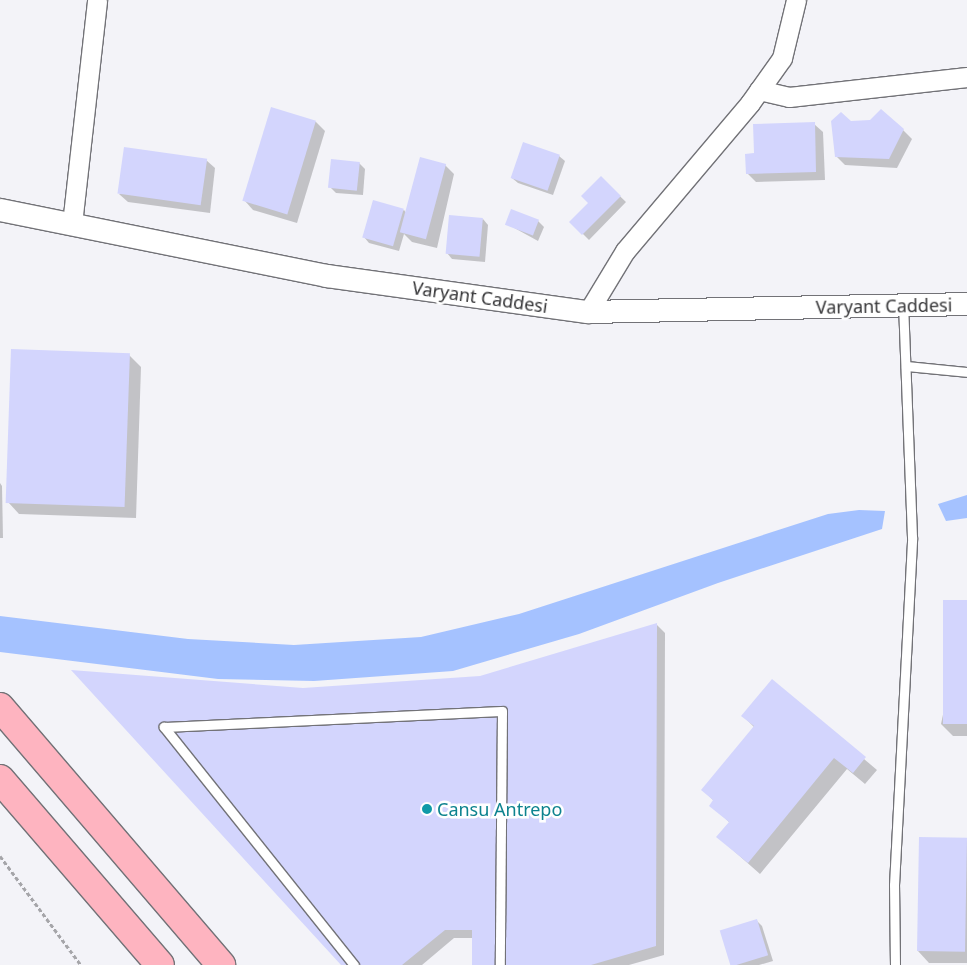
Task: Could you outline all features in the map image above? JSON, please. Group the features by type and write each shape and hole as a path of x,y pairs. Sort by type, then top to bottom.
{"highway":[{"path":"0,707 221,965"},
{"path":"0,779 160,965"}],"street":[{"path":"72,224 97,0"},
{"path":"588,312 625,251 759,90 782,58 796,0"},
{"path":"759,90 789,97 967,78"},
{"name":"Varyant Caddesi","path":"0,210 328,276 588,312 967,304"}],"lane":[{"path":"895,965 894,885 912,537 903,304"},
{"path":"906,366 967,372"},
{"path":"354,965 164,726 502,711 500,965"}],"path":[{"path":"0,856 82,965"}],"water":[{"path":"967,495 967,518 946,521 938,504"},
{"path":"859,510 885,511 882,529 718,583 579,634 453,671 314,681 218,679 0,652 0,616 188,639 294,645 421,637 519,614 828,514"}],"building":[{"path":"271,107 316,121 287,214 242,201"},
{"path":"881,109 904,129 889,159 835,157 831,121 841,112 851,121 870,120"},
{"path":"815,122 816,172 746,174 745,154 754,153 753,124"},
{"path":"523,142 560,155 548,191 511,178"},
{"path":"124,147 207,159 201,205 117,194"},
{"path":"420,157 446,164 426,239 400,232"},
{"path":"331,159 360,162 357,191 328,188"},
{"path":"601,176 621,196 582,235 569,222 588,203 581,196"},
{"path":"373,200 404,209 393,246 362,237"},
{"path":"511,209 539,220 533,236 505,225"},
{"path":"449,215 483,218 479,257 446,254"},
{"path":"11,349 130,353 125,507 6,503"},
{"path":"943,600 967,600 967,724 943,724"},
{"name":"Cansu Antrepo","path":"657,623 656,946 591,965 472,965 472,930 445,930 402,965 341,965 71,670 303,688 480,676"},
{"path":"772,679 866,757 853,773 834,758 748,863 716,837 729,822 709,806 713,800 701,790 754,726 741,716"},
{"path":"919,837 967,838 965,952 917,951"},
{"path":"757,919 768,955 737,965 730,965 720,930"}],"place":[{"name":"Cansu Antrepo","path":"427,809"}]}
